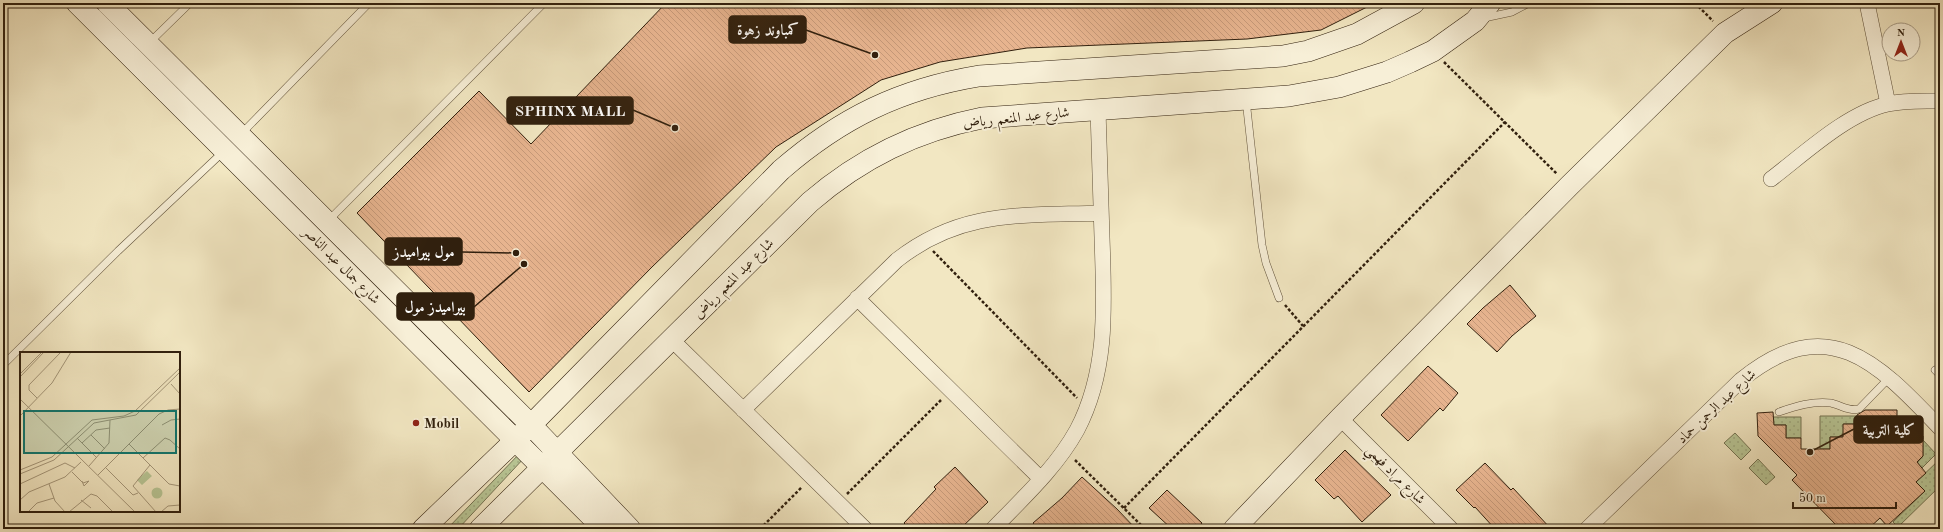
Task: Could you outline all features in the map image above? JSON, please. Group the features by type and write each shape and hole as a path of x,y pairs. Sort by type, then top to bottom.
{"street":[{"name":"شارع جمال عبد الناصر","path":"77,3 226,150 604,529"},
{"name":"شارع جمال عبد الناصر","path":"107,3 241,134 531,425 630,529"},
{"path":"423,529 531,425 781,170 824,135 872,108 925,88 979,76 1283,56 1308,50 1351,36 1414,3"},
{"name":"شارع عبد المنعم رياض","path":"480,529 810,202 848,172 884,150 934,129 970,120 1005,115 1246,100 1289,96 1339,87 1387,72 1433,50 1474,21 1490,3"},
{"path":"1234,529 1340,418 1569,186 1725,33 1772,3"},
{"path":"1867,3 1888,104"},
{"path":"1771,179 1857,116 1888,104 1904,101 1940,101"},
{"path":"993,529 1041,479 1064,450 1077,430 1094,386 1102,340 1104,308 1098,110"},
{"path":"743,410 897,260 923,241 960,225 980,220 1102,212"},
{"path":"857,298 1041,479"},
{"path":"671,339 864,529"},
{"name":"شارع عبد الرحمن حماد","path":"1587,529 1741,380 1770,359 1783,352 1802,348 1829,348 1861,357 1890,377 1940,428"},
{"name":"شارع مراد فهمي","path":"1340,418 1451,529"}],"lane":[{"path":"149,43 190,3"},
{"path":"241,134 369,3"},
{"path":"328,221 544,3"},
{"path":"1474,21 1512,12 1529,3"},
{"path":"1246,100 1262,245 1266,263 1280,298"},
{"path":"3,365 118,251 226,150"},
{"path":"1779,412 1802,404 1817,402 1833,404 1853,410 1859,409 1890,377"}],"path":[{"path":"1695,3 1725,33"},
{"path":"1433,50 1569,186"},
{"path":"1124,508 1504,122"},
{"path":"923,241 1086,408"},
{"path":"1280,298 1303,326"},
{"path":"838,503 951,390"},
{"path":"1064,450 1145,529"},
{"path":"760,529 812,477"}],"green space":[{"path":"1820,416 1857,416 1857,424 1844,424 1843,437 1830,437 1830,449 1820,449"},
{"path":"1773,417 1801,417 1801,438 1786,438 1786,425 1773,425"},
{"path":"1735,433 1751,450 1741,460 1724,443"},
{"path":"1923,440 1936,454 1922,468 1917,463 1923,456"},
{"path":"521,452 525,457 458,529 447,529"},
{"path":"1758,459 1775,477 1766,485 1749,468"},
{"path":"1940,459 1940,486 1898,527 1893,522 1925,491 1916,482"}],"building":[{"path":"666,3 1375,3 1321,30 1247,39 1027,48 940,62 881,80 776,147 652,267 529,392 357,213 479,91 531,144"},
{"path":"1510,285 1536,316 1512,336 1497,352 1467,324"},
{"path":"1428,366 1458,393 1443,411 1440,408 1408,441 1381,415"},
{"path":"1865,410 1897,410 1897,423 1911,423 1911,436 1923,436 1923,456 1917,462 1926,473 1916,482 1925,491 1887,526 1880,518 1868,529 1840,529 1792,480 1797,475 1758,436 1757,413 1773,412 1774,425 1786,425 1786,438 1801,438 1801,449 1830,449 1830,437 1843,437 1843,424 1857,424 1857,415"},
{"path":"1345,450 1391,495 1362,522 1338,496 1334,499 1315,480"},
{"path":"1485,463 1511,490 1513,488 1551,529 1495,529 1475,507 1474,508 1456,490"},
{"path":"955,467 988,502 960,529 910,529 904,523 936,489 934,487"},
{"path":"1082,477 1117,509 1136,529 1038,529 1033,523 1062,498"},
{"path":"1167,490 1202,523 1197,529 1172,529 1149,508"}],"place":[{"name":"كمباوند زهوة","path":"875,55"},
{"name":"SPHINX MALL","path":"675,128"},
{"name":"مول بيراميدز","path":"516,253"},
{"name":"بيراميدز مول","path":"524,264"},
{"name":"Mobil","path":"416,423"},
{"name":"كلية التربية","path":"1810,452"}]}
